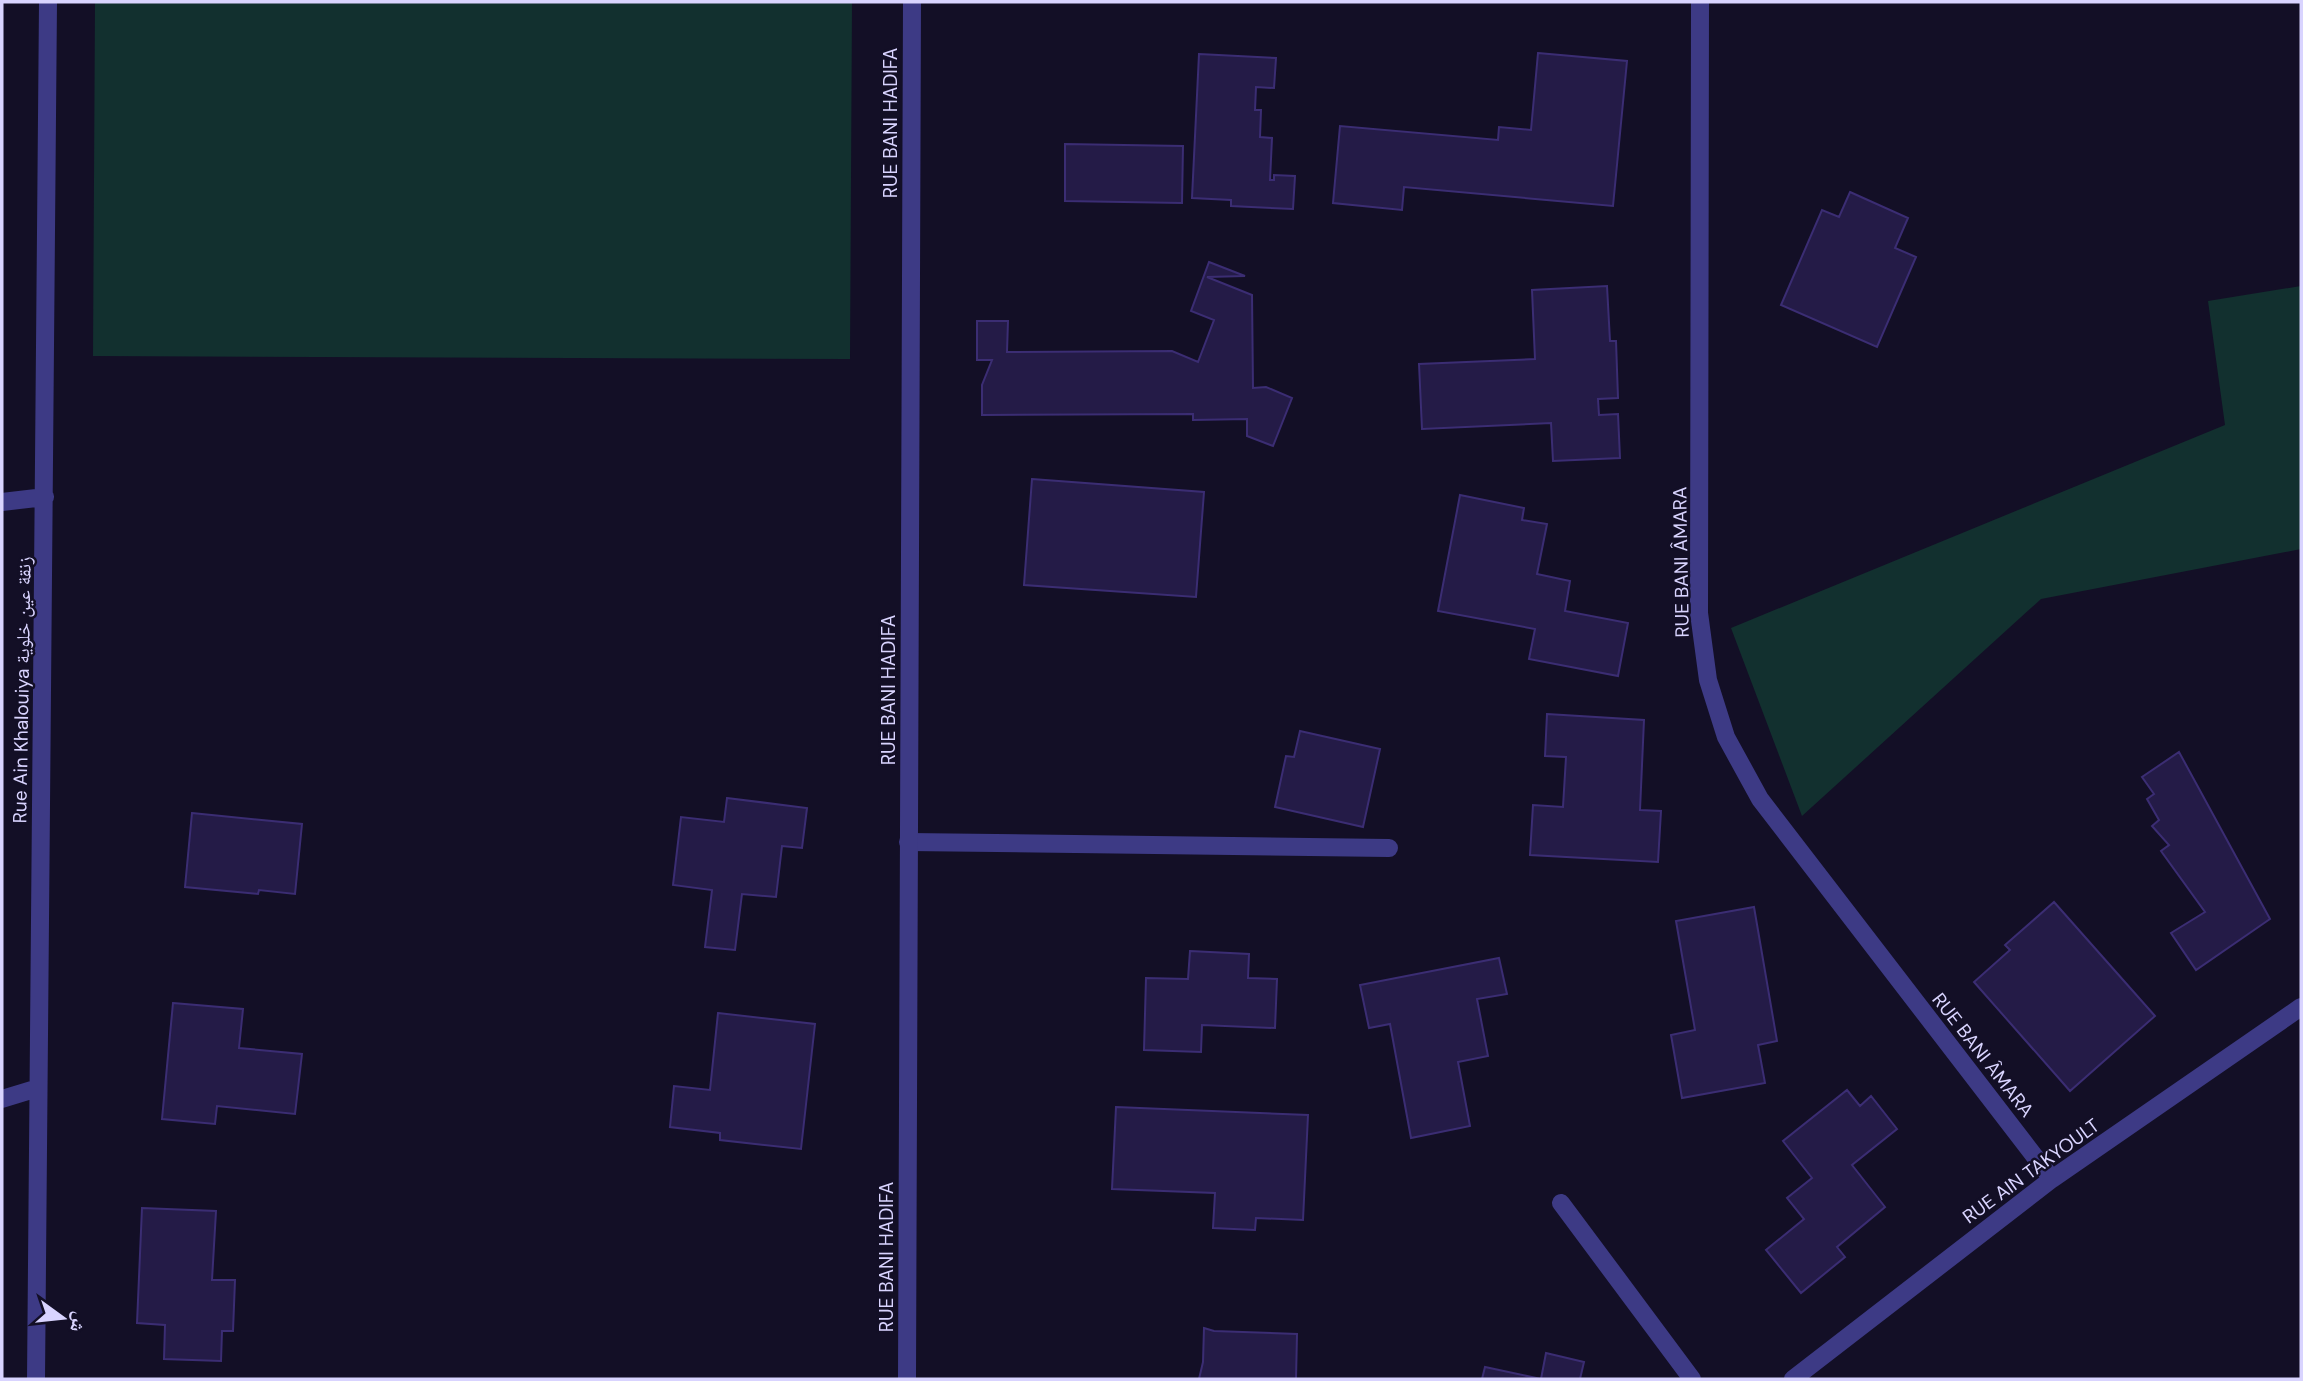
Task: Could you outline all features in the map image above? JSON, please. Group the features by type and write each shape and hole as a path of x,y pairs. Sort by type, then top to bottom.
{"street":[{"name":"Rue Ain Khalouiya زنقة عين خلوية","path":"36,1379 48,2"},
{"name":"RUE BANI HADIFA","path":"907,1379 912,2"},
{"name":"RUE BANI ÂMARA","path":"1700,2 1699,613 1708,680 1726,737 1760,799 2052,1179"},
{"path":"2,502 45,497"},
{"path":"908,842 1389,848"},
{"name":"RUE AIN TAKYOULT","path":"1793,1379 2052,1179 2301,1007"},
{"path":"2,1099 37,1088"},
{"path":"1561,1203 1692,1379"}],"green space":[{"path":"95,2 852,2 850,359 93,356"},
{"path":"2301,286 2301,549 2041,599 1802,816 1731,628 2225,425 2208,301"}],"building":[{"path":"1538,53 1627,61 1613,206 1404,187 1402,210 1333,203 1340,126 1498,140 1499,127 1531,130"},
{"path":"1199,54 1276,58 1274,88 1256,87 1255,110 1261,110 1260,137 1272,138 1270,180 1274,180 1274,175 1295,176 1293,209 1231,206 1231,200 1192,198"},
{"path":"1065,144 1183,146 1182,203 1065,201"},
{"path":"1850,192 1908,218 1895,248 1916,257 1877,347 1781,305 1822,210 1839,217"},
{"path":"1209,262 1245,276 1207,277 1252,295 1253,388 1266,387 1292,398 1273,446 1247,436 1247,419 1193,420 1193,414 982,415 982,385 992,360 977,360 977,321 1008,321 1007,352 1172,351 1198,362 1214,320 1191,311"},
{"path":"1607,286 1610,341 1616,341 1618,398 1598,399 1599,415 1618,414 1620,458 1553,461 1551,423 1422,429 1419,364 1535,359 1532,290"},
{"path":"1032,479 1204,492 1196,597 1024,585"},
{"path":"1460,495 1524,508 1522,520 1547,524 1537,574 1570,581 1565,611 1628,623 1618,676 1529,659 1535,629 1438,611"},
{"path":"1547,714 1644,720 1640,810 1661,811 1658,862 1530,855 1533,805 1563,807 1566,757 1545,756"},
{"path":"1300,731 1380,749 1363,827 1275,807 1286,756 1294,757"},
{"path":"2179,752 2270,919 2196,970 2171,933 2205,912 2161,851 2169,845 2152,826 2159,820 2147,799 2154,794 2142,777"},
{"path":"727,798 807,808 802,848 782,846 776,897 742,894 735,950 705,947 712,890 673,885 681,817 724,822"},
{"path":"192,813 302,824 295,894 259,890 258,894 185,887"},
{"path":"2054,902 2155,1016 2070,1091 1974,982 2010,950 2005,945"},
{"path":"1754,907 1777,1041 1758,1045 1765,1083 1682,1098 1671,1035 1695,1030 1676,921"},
{"path":"1190,951 1249,954 1248,978 1277,979 1275,1028 1202,1025 1201,1052 1144,1050 1146,978 1188,979"},
{"path":"1499,958 1507,994 1477,999 1488,1056 1458,1062 1470,1126 1411,1138 1390,1024 1369,1028 1360,985"},
{"path":"173,1003 243,1009 239,1048 302,1054 295,1114 217,1106 215,1124 162,1119"},
{"path":"718,1013 815,1024 801,1149 720,1140 720,1133 670,1127 674,1086 710,1090"},
{"path":"1847,1090 1860,1106 1871,1096 1897,1129 1852,1165 1885,1207 1837,1247 1845,1257 1801,1293 1766,1250 1804,1219 1787,1198 1812,1178 1783,1141"},
{"path":"1116,1107 1308,1115 1303,1220 1256,1218 1255,1230 1213,1228 1215,1193 1112,1189"},
{"path":"142,1208 216,1211 212,1280 235,1280 233,1331 222,1331 221,1361 164,1359 165,1325 137,1323"},
{"path":"1204,1328 1214,1331 1297,1334 1296,1379 1199,1379 1203,1362"},
{"path":"1546,1353 1584,1362 1580,1379 1541,1379"},
{"path":"1485,1367 1541,1379 1482,1379"}]}
